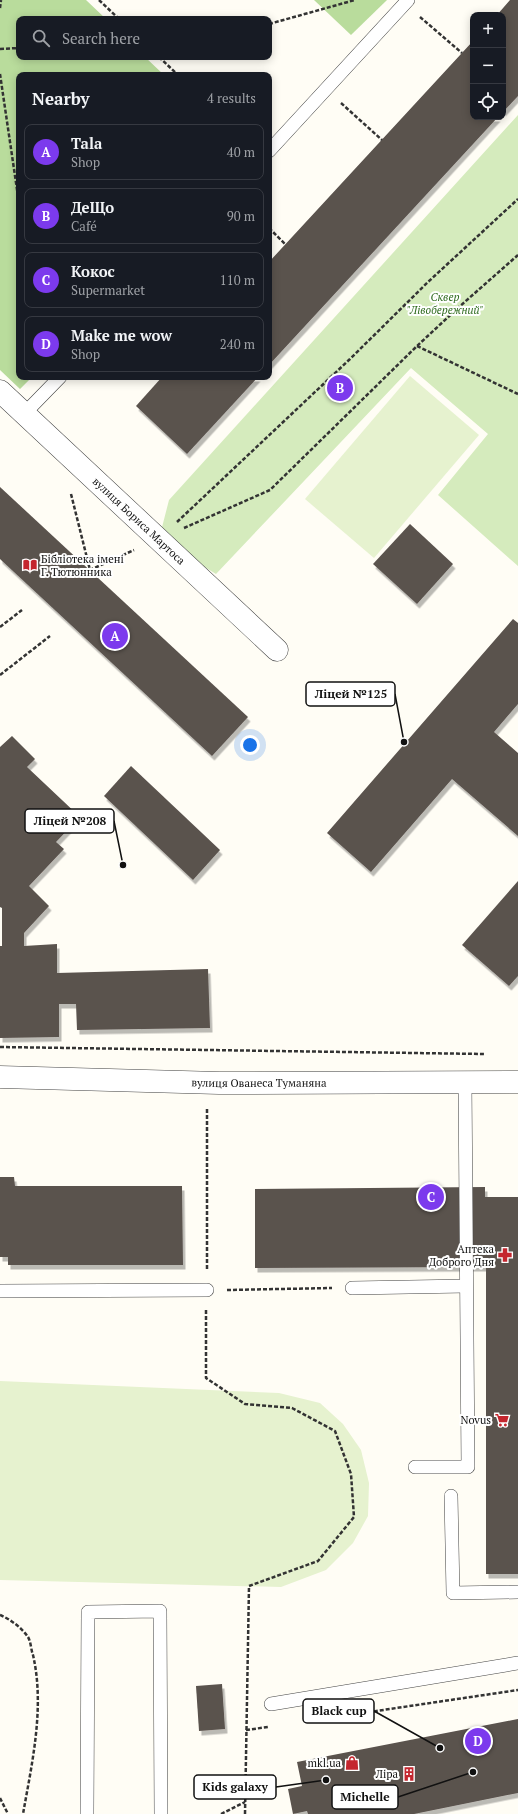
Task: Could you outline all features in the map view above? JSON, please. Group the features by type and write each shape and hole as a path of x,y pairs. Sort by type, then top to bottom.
{"street":[{"name":"вулиця Бориса Мартоса","path":"0,391 277,650"},
{"name":"вулиця Ованеса Туманяна","path":"0,1077 219,1083 518,1082"}],"lane":[{"path":"272,148 406,2"},
{"path":"24,414 57,380"},
{"path":"415,1467 468,1467 465,1082"},
{"path":"352,1288 466,1286"},
{"path":"0,1291 206,1290"},
{"path":"452,1496 453,1593 518,1592"},
{"path":"87,1814 88,1612 160,1611 161,1814"},
{"path":"271,1704 518,1663"}],"path":[{"path":"0,8 1,0"},
{"path":"99,0 116,16"},
{"path":"272,23 355,0"},
{"path":"406,2 462,53"},
{"path":"0,49 16,48"},
{"path":"162,60 175,72"},
{"path":"0,74 16,183"},
{"path":"325,90 382,140"},
{"path":"159,539 350,359 428,282 518,199"},
{"path":"272,231 285,244"},
{"path":"90,570 270,490 459,306 518,256"},
{"path":"417,346 518,394"},
{"path":"0,627 22,610"},
{"path":"0,675 50,636"},
{"path":"0,1047 224,1049 486,1054"},
{"path":"207,1106 206,1378 245,1404 292,1408 335,1431 351,1474 354,1517 318,1561 249,1586 245,1814"},
{"path":"206,1290 328,1288"},
{"path":"0,1614 10,1619 28,1638 34,1662 37,1702 35,1739 23,1814"},
{"path":"355,1714 518,1690"},
{"path":"246,1730 270,1726"},
{"path":"0,1798 8,1814"},
{"path":"221,1814 245,1802"}],"green space":[{"path":"0,0 86,0 103,16 16,16 16,60 148,60 161,72 16,72 16,380 29,380 20,389 0,370"},
{"path":"314,0 387,0 351,35"},
{"name":"Сквер \"Лівобережний\"","path":"518,115 518,566 438,495 488,434 411,368 216,574 159,539 169,500"},
{"path":"410,376 479,435 374,558 305,499"},
{"path":"0,1381 279,1393 320,1403 343,1424 361,1450 369,1483 368,1516 353,1543 326,1570 281,1587 0,1580"}],"building":[{"path":"510,0 518,0 518,96 506,109 506,12 500,12"},
{"path":"470,44 470,120 495,120 272,362 272,259"},
{"path":"159,380 255,380 187,454 136,406"},
{"path":"0,487 248,717 212,756 0,559"},
{"path":"410,524 453,564 417,604 373,564"},
{"path":"513,619 518,623 518,704 494,732 518,753 518,836 452,779 371,872 327,833"},
{"path":"12,736 35,759 27,767 80,817 56,842 64,849 29,886 49,906 24,933 24,946 57,944 57,973 208,969 210,1028 77,1030 76,1004 59,1004 59,1037 0,1038 0,946 2,946 2,908 0,907 0,747"},
{"path":"131,766 220,850 193,880 104,796"},
{"path":"518,881 518,976 509,986 462,945"},
{"path":"0,1177 14,1177 15,1186 182,1186 183,1265 8,1265 8,1257 0,1257"},
{"path":"485,1187 485,1197 518,1197 518,1574 486,1574 486,1267 255,1268 255,1189"},
{"path":"222,1684 225,1729 199,1731 196,1686"},
{"name":"Ліра","path":"518,1719 518,1793 414,1814 308,1814 307,1811 293,1814 288,1789 302,1786 297,1762"}],"place":[{"name":"ДеЩо","path":"340,388"},
{"name":"Бібліотека імені Г. Тютюнника","path":"30,565"},
{"name":"Tala","path":"115,636"},
{"name":"Ліцей №125","path":"404,742"},
{"name":"Ліцей №208","path":"123,865"},
{"name":"Кокос","path":"431,1197"},
{"name":"Аптека Доброго Дня","path":"505,1255"},
{"name":"Novus","path":"502,1420"},
{"name":"Make me wow","path":"478,1741"},
{"name":"Black cup","path":"440,1748"},
{"name":"mkl.ua","path":"352,1763"},
{"name":"Michelle","path":"473,1772"},
{"name":"Ліра","path":"409,1774"},
{"name":"Kids galaxy","path":"326,1780"}]}
